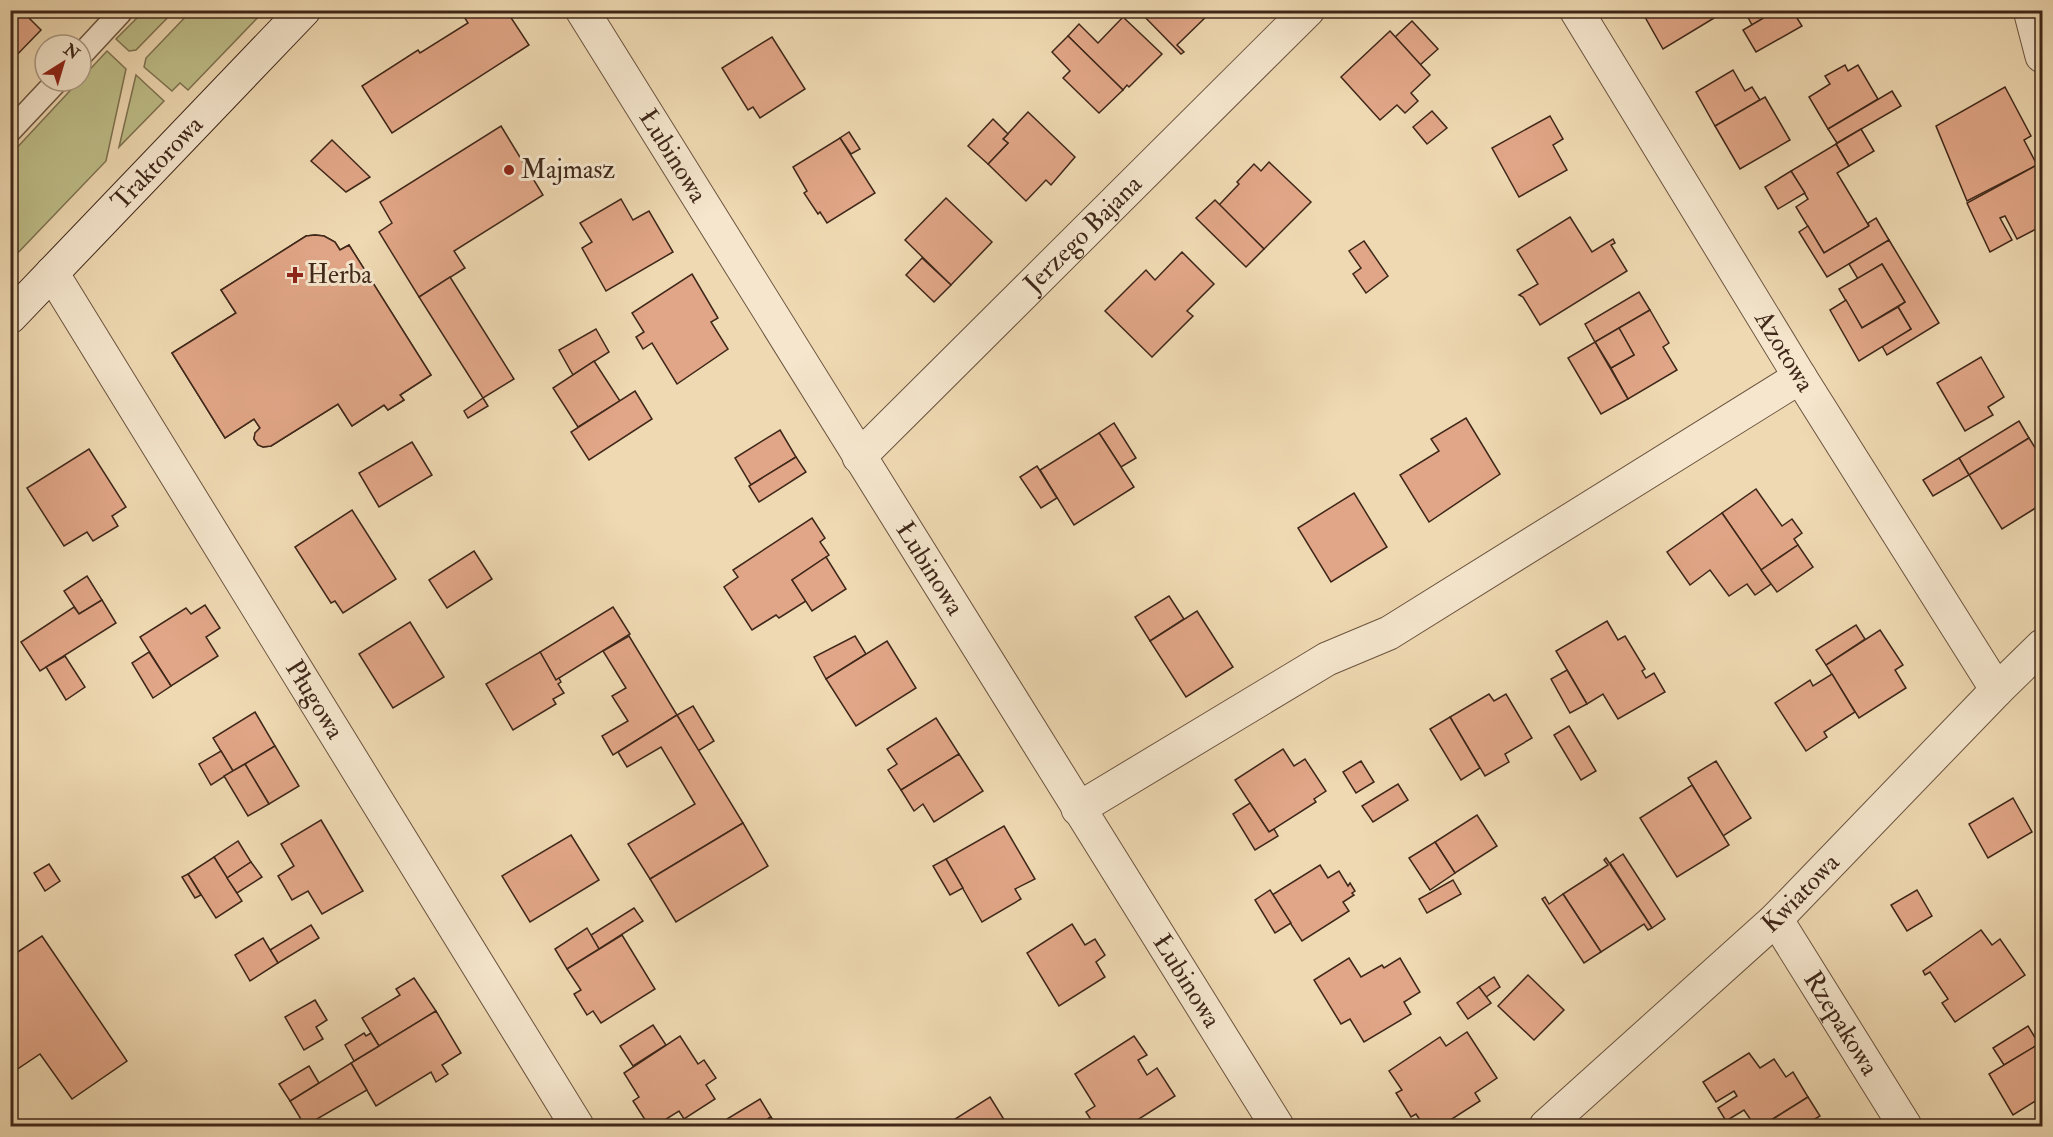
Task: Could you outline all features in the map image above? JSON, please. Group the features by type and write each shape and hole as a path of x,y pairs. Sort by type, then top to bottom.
{"street":[{"name":"Traktorowa","path":"10,317 304,10"},
{"name":"Łubinowa","path":"582,10 1277,1126"},
{"name":"Jerzego Bajana","path":"859,457 1308,10"},
{"name":"Azotowa","path":"1576,10 1800,377 1997,690"},
{"path":"2030,10 2043,56"},
{"name":"Pługowa","path":"52,273 577,1126"},
{"path":"1078,809 1326,659 1389,633 1800,377"},
{"name":"Kwiatowa","path":"1546,1126 1776,919 1997,690 2043,646"},
{"name":"Rzepakowa","path":"1776,919 1905,1126"}],"lane":[{"path":"93,41 120,11"},
{"path":"10,131 46,93"}],"green space":[{"path":"192,10 264,11 188,90 180,83 172,91 144,67 146,58"},
{"path":"144,11 174,11 136,50 129,51 116,39"},
{"path":"107,51 126,69 106,161 11,260 11,154 68,93 93,93 93,66"},
{"path":"136,75 164,101 119,147"}],"building":[{"path":"10,10 21,10 41,30 33,33 33,38 10,62"},
{"path":"460,10 506,10 529,45 392,133 362,86 418,50 420,53 468,23"},
{"path":"1138,10 1209,10 1211,12 1177,45 1184,52 1181,54"},
{"path":"1641,10 1722,10 1724,12 1663,49"},
{"path":"1744,10 1776,10 1776,11 1752,25"},
{"path":"1777,10 1792,10 1802,26 1756,52 1743,30"},
{"path":"1123,17 1162,54 1129,87 1127,85 1123,90 1068,36 1079,24 1098,43"},
{"path":"1412,21 1438,49 1420,65 1395,37"},
{"path":"1390,31 1430,75 1411,93 1418,101 1405,113 1397,105 1380,120 1341,77"},
{"path":"1068,36 1123,90 1099,113 1063,78 1070,71 1052,52"},
{"path":"772,37 805,89 760,118 753,107 748,110 722,68"},
{"path":"1845,65 1848,71 1858,65 1878,99 1828,129 1809,97 1830,84 1825,76"},
{"path":"1733,70 1745,91 1752,87 1760,100 1715,126 1696,92"},
{"path":"2005,87 2031,136 2024,140 2037,165 1967,201 1936,126"},
{"path":"1892,91 1901,106 1837,143 1828,129"},
{"path":"1765,97 1790,140 1740,169 1715,126"},
{"path":"1432,111 1447,128 1427,144 1413,127"},
{"path":"1028,112 1075,157 1051,185 1046,180 1026,201 988,164 1008,143 1003,139"},
{"path":"1550,116 1563,139 1553,145 1567,170 1519,197 1492,148"},
{"path":"993,119 1008,134 1003,139 1008,143 988,164 968,146"},
{"path":"501,126 543,195 454,251 465,268 419,297 379,232 392,223 380,202"},
{"path":"1861,129 1874,151 1849,166 1836,144"},
{"path":"849,132 860,149 851,154 840,138"},
{"path":"840,138 875,193 827,223 804,193 807,191 793,167"},
{"path":"332,140 370,177 346,192 311,161"},
{"path":"1836,144 1849,166 1837,173 1869,226 1824,253 1796,207 1808,199 1791,171"},
{"path":"1269,162 1311,202 1264,249 1219,205 1254,164 1261,171"},
{"path":"2037,165 2042,176 2042,226 2017,239 2005,216 2000,218 2012,240 1990,252 1967,203"},
{"path":"1791,171 1805,193 1778,209 1765,187"},
{"path":"946,198 992,242 951,285 905,240"},
{"path":"621,199 633,220 649,211 673,252 606,291 582,248 592,242 580,223"},
{"path":"1215,200 1264,249 1246,267 1196,218"},
{"path":"1570,217 1592,252 1613,239 1615,243 1611,245 1627,271 1540,325 1523,297 1519,295 1538,284 1517,250"},
{"path":"1876,218 1889,240 1827,277 1799,232 1808,226 1824,253 1869,226 1868,223"},
{"path":"306,236 324,236 335,242 340,250 349,245 431,375 400,395 404,400 388,410 384,405 352,426 338,404 271,446 258,445 254,439 255,433 260,428 254,419 225,438 172,353 236,313 221,290","holes":["292,330 320,375 289,394 261,350"]},
{"path":"306,236 324,236 335,242 340,250 349,245 431,375 400,395 404,400 388,410 384,405 352,426 338,404 271,446 258,445 254,439 255,433 260,428 254,419 225,438 172,353 236,313 221,290"},
{"path":"1889,240 1939,323 1887,355 1882,346 1911,329 1898,307 1905,302 1882,264 1858,279 1849,264"},
{"path":"1364,241 1388,276 1366,293 1353,274 1361,268 1349,251"},
{"path":"1182,252 1214,284 1187,311 1193,316 1152,357 1105,311 1146,270 1155,280"},
{"path":"922,258 951,285 934,302 906,275"},
{"path":"1882,264 1905,302 1862,328 1839,289"},
{"path":"692,274 718,318 711,322 728,349 677,384 652,343 643,349 636,337 644,332 632,313"},
{"path":"450,277 514,379 483,398 419,297"},
{"path":"1639,292 1650,310 1595,342 1585,324"},
{"path":"1846,300 1862,328 1898,307 1911,329 1859,361 1830,310"},
{"path":"1650,310 1669,343 1663,347 1677,370 1628,399 1611,368 1634,355 1619,328"},
{"path":"1619,328 1634,355 1611,368 1595,342"},
{"path":"596,329 609,352 573,375 559,350"},
{"path":"1595,342 1628,399 1601,414 1568,358"},
{"path":"1981,357 2004,397 1988,407 1993,415 1965,431 1937,383"},
{"path":"594,361 620,401 578,427 553,388"},
{"path":"635,391 652,419 589,460 571,432"},
{"path":"483,398 488,406 468,418 464,411"},
{"path":"1466,418 1500,474 1429,522 1400,475 1439,451 1431,439"},
{"path":"2019,421 2029,438 1969,475 1959,458"},
{"path":"1114,423 1136,458 1121,467 1099,433"},
{"path":"780,430 796,457 751,485 735,458"},
{"path":"1099,433 1134,487 1074,525 1040,470"},
{"path":"2029,438 2039,454 2042,452 2042,504 2002,529 1969,475"},
{"path":"412,442 432,475 379,507 359,473"},
{"path":"89,449 126,507 112,516 118,526 93,541 87,532 64,546 27,488"},
{"path":"796,457 806,472 759,502 749,486"},
{"path":"1959,458 1969,475 1933,496 1923,480"},
{"path":"1037,466 1057,498 1041,508 1020,477"},
{"path":"1756,489 1782,526 1792,519 1802,533 1794,539 1798,545 1761,570 1722,513"},
{"path":"1354,493 1387,547 1331,582 1298,528"},
{"path":"352,510 396,579 343,613 335,601 331,603 295,547"},
{"path":"1722,513 1771,584 1755,595 1747,584 1729,596 1710,570 1690,585 1667,552"},
{"path":"812,518 825,538 820,542 829,555 792,580 806,601 779,618 776,615 752,630 724,587 738,577 733,570"},
{"path":"1798,545 1813,567 1777,592 1761,570"},
{"path":"474,551 492,579 447,608 429,580"},
{"path":"826,557 846,589 812,611 792,580"},
{"path":"87,576 102,600 79,614 64,591"},
{"path":"1169,596 1184,619 1150,641 1135,617"},
{"path":"102,600 116,623 40,671 21,642 74,607 79,614"},
{"path":"205,605 220,628 206,637 218,656 171,686 140,637 186,608 191,614"},
{"path":"613,607 630,634 556,680 540,652"},
{"path":"1197,611 1233,667 1186,697 1150,641"},
{"path":"1607,621 1618,640 1625,636 1645,669 1642,671 1646,678 1654,673 1665,692 1618,719 1603,694 1587,704 1556,651"},
{"path":"410,622 444,677 393,708 359,654"},
{"path":"1856,625 1865,639 1826,665 1816,650"},
{"path":"1880,630 1903,665 1895,670 1906,688 1859,718 1826,665"},
{"path":"629,636 677,715 613,755 602,736 628,721 612,696 626,688 603,651"},
{"path":"855,636 866,654 826,679 814,657"},
{"path":"887,641 916,688 856,726 826,679"},
{"path":"149,652 171,686 153,698 132,663"},
{"path":"540,652 556,680 559,678 561,682 558,684 564,693 553,699 556,704 513,730 486,684"},
{"path":"65,656 85,687 66,700 46,667"},
{"path":"1567,670 1587,704 1570,713 1551,679"},
{"path":"1832,674 1855,712 1824,732 1827,737 1806,751 1775,703 1810,680 1813,686"},
{"path":"1489,694 1494,701 1506,694 1532,738 1505,754 1509,762 1485,776 1450,717"},
{"path":"693,706 714,741 698,751 677,715"},
{"path":"255,712 275,746 233,771 213,738"},
{"path":"677,715 743,823 650,879 628,844 695,804 661,747 627,767 618,752"},
{"path":"1450,717 1480,768 1461,780 1430,729"},
{"path":"936,718 959,754 901,790 888,770 897,764 887,749"},
{"path":"1569,726 1596,771 1581,780 1554,735"},
{"path":"275,746 299,786 269,804 245,764"},
{"path":"1283,749 1294,766 1305,759 1326,791 1314,799 1316,802 1269,832 1235,780"},
{"path":"221,751 233,771 211,785 199,764"},
{"path":"959,754 983,791 934,822 923,804 914,811 901,790"},
{"path":"1361,761 1374,782 1356,793 1343,772"},
{"path":"1716,761 1751,818 1723,836 1688,778"},
{"path":"245,764 269,804 248,816 224,776"},
{"path":"1398,784 1408,800 1373,822 1362,806"},
{"path":"1692,785 1729,845 1677,877 1640,818"},
{"path":"2013,798 2032,832 1988,858 1969,824"},
{"path":"1250,803 1269,832 1274,829 1278,836 1255,850 1233,814"},
{"path":"1477,815 1497,846 1455,873 1435,842"},
{"path":"321,820 363,891 322,914 308,891 292,900 278,876 294,866 281,844"},
{"path":"743,823 768,866 676,922 650,879"},
{"path":"1004,826 1035,879 1015,889 1021,899 982,922 946,859"},
{"path":"571,835 599,880 530,922 502,876"},
{"path":"238,841 251,862 227,878 214,857"},
{"path":"1435,842 1455,873 1430,890 1409,858"},
{"path":"1623,854 1665,919 1652,928 1610,863"},
{"path":"214,857 242,901 216,918 188,874"},
{"path":"1606,858 1652,928 1648,930 1644,924 1601,952 1563,894 1608,865 1604,860"},
{"path":"946,859 963,888 950,895 933,866"},
{"path":"251,862 262,877 237,893 227,878"},
{"path":"49,864 60,881 45,891 34,873"},
{"path":"1320,865 1328,878 1339,871 1348,886 1350,883 1355,891 1352,893 1354,895 1343,902 1349,911 1302,941 1272,895"},
{"path":"188,874 201,895 195,898 182,877"},
{"path":"1453,880 1461,894 1427,913 1419,899"},
{"path":"1270,890 1291,923 1275,933 1255,900"},
{"path":"1917,890 1932,916 1907,931 1891,905"},
{"path":"1563,894 1601,952 1584,963 1542,899 1545,897 1549,904"},
{"path":"634,908 643,921 599,949 591,935"},
{"path":"1072,924 1085,945 1095,939 1105,955 1096,962 1105,977 1059,1006 1027,953"},
{"path":"311,925 319,938 278,963 270,950"},
{"path":"587,928 599,949 567,969 555,949"},
{"path":"1981,930 1992,945 2000,939 2025,975 1955,1022 1942,1003 1948,999 1930,972 1925,975 1923,971"},
{"path":"622,935 655,989 601,1023 593,1011 587,1015 574,994 581,990 567,969"},
{"path":"42,936 127,1061 72,1099 40,1054 10,1074 10,957"},
{"path":"263,938 278,963 250,981 235,955"},
{"path":"1349,958 1361,977 1382,965 1384,968 1400,958 1420,992 1404,1002 1411,1014 1364,1042 1350,1019 1341,1024 1314,980"},
{"path":"1528,975 1564,1010 1534,1040 1498,1006"},
{"path":"1494,977 1500,987 1486,997 1479,987"},
{"path":"414,978 436,1011 379,1046 362,1018 400,995 396,989"},
{"path":"1479,987 1491,1003 1468,1019 1457,1003"},
{"path":"315,1000 327,1020 316,1027 323,1039 304,1050 285,1017"},
{"path":"436,1011 461,1053 442,1065 448,1074 436,1082 431,1072 376,1106 351,1063"},
{"path":"653,1025 666,1045 633,1066 620,1046"},
{"path":"2028,1026 2039,1044 2004,1065 1993,1048"},
{"path":"1467,1032 1497,1078 1475,1093 1480,1101 1441,1126 1424,1126 1416,1114 1411,1117 1396,1093 1402,1090 1389,1071 1440,1037 1446,1046"},
{"path":"364,1033 366,1036 371,1033 379,1046 354,1061 345,1045"},
{"path":"680,1036 698,1064 704,1060 716,1078 706,1085 715,1099 684,1119 679,1111 655,1126 649,1126 633,1101 639,1097 624,1073"},
{"path":"1134,1036 1147,1055 1138,1060 1147,1075 1157,1068 1175,1096 1128,1126 1095,1126 1086,1112 1095,1106 1075,1074"},
{"path":"2039,1044 2042,1049 2042,1097 2013,1115 1989,1074"},
{"path":"1749,1053 1760,1068 1774,1059 1786,1077 1793,1072 1808,1097 1761,1126 1755,1126 1744,1110 1726,1121 1718,1108 1737,1096 1734,1091 1716,1102 1703,1082"},
{"path":"351,1063 367,1090 305,1126 290,1101"},
{"path":"309,1066 319,1083 290,1101 279,1084"},
{"path":"990,1097 1008,1126 944,1126"},
{"path":"1808,1097 1820,1116 1808,1123 1809,1126 1770,1126 1775,1123 1773,1119"},
{"path":"760,1099 771,1117 756,1126 732,1126 727,1119"},
{"path":"771,1117 777,1126 756,1126"}],"place":[{"name":"Majmasz","path":"509,170"},
{"name":"Herba","path":"295,275"}]}
